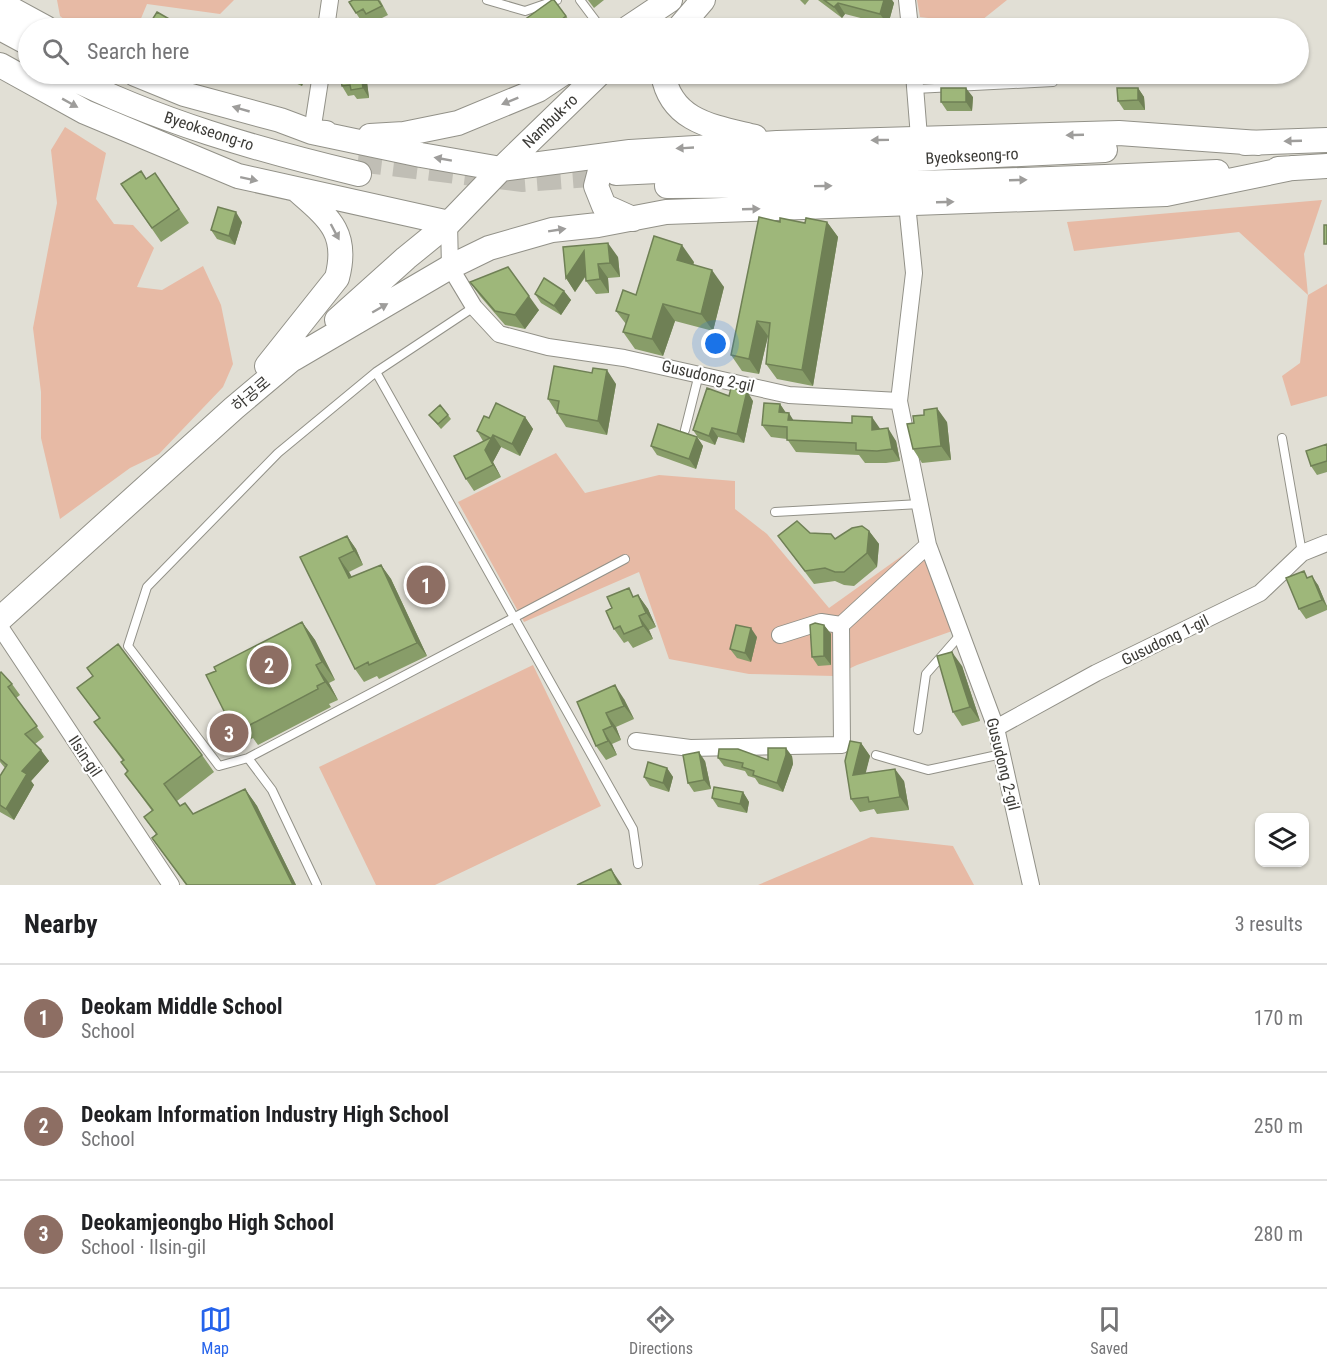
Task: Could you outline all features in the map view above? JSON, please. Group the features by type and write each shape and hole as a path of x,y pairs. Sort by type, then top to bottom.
{"main road":[{"path":"643,18 670,0"},
{"path":"656,18 675,0"},
{"path":"688,18 703,0"},
{"path":"0,3 28,18"},
{"path":"0,28 18,38"},
{"path":"0,41 18,50"},
{"path":"0,65 18,75"},
{"path":"34,84 85,112 238,176 449,223"},
{"name":"Byeokseong-ro","path":"86,84 214,136 360,159"},
{"name":"Byeokseong-ro","path":"118,84 153,100 280,142 360,159"},
{"path":"160,84 184,94 270,117 312,132 360,159 421,155 501,169 616,171 777,143 1119,133 1259,143"},
{"path":"312,132 361,136 404,134 458,123 538,90 547,84"},
{"name":"Nambuk-ro","path":"501,169 589,84"},
{"path":"665,84 678,107 697,122 777,143"},
{"name":"Byeokseong-ro","path":"616,171 1327,140"},
{"path":"358,203 368,191 375,176 373,155 360,159"},
{"path":"616,171 602,163 596,186 604,206 633,219"},
{"name":"Byeokseong-ro","path":"616,171 816,186 1070,179 1327,166"},
{"path":"293,358 450,267 489,248 552,230 666,212 1167,195 1292,168"},
{"name":"하공로","path":"0,619 234,408 449,223 501,169"},
{"path":"234,408 337,278 341,266 340,240 333,226 296,189"}],"street":[{"path":"327,18 330,0"},
{"path":"907,0 909,18"},
{"path":"312,132 319,84"},
{"name":"Byeokseong-ro","path":"915,84 919,137 916,140"},
{"path":"899,401 914,273 907,204"},
{"name":"Gusudong 2-gil","path":"449,223 450,267 474,307 499,334 548,347 624,358 789,395 899,401 928,545 996,728 1030,885"},
{"name":"Gusudong 1-gil","path":"996,728 1096,673 1260,593 1302,553 1327,543"},
{"path":"636,741 690,748 842,745 841,625 928,545"},
{"path":"780,635 821,622 841,625"},
{"name":"Ilsin-gil","path":"0,627 171,885"}],"lane":[{"path":"487,0 525,11 557,0"},
{"path":"580,0 594,18"},
{"path":"474,307 376,372 278,453 147,586 128,646 219,766 248,758 625,558"},
{"path":"376,372 633,829 638,864"},
{"path":"685,430 699,374"},
{"path":"1282,438 1302,553"},
{"path":"776,512 920,504"},
{"path":"918,730 926,674 962,634"},
{"path":"876,755 928,770 1002,754"},
{"path":"248,758 272,790 317,885"}],"shaded area":[{"path":"57,0 234,0 220,14 147,4 141,18 62,18 60,16"},
{"path":"917,0 1007,0 984,18 920,17"},
{"path":"65,127 106,153 96,199 114,224 133,225 154,248 137,287 162,290 203,266 221,305 233,364 223,387 159,454 130,468 60,519 41,438 41,392 33,328 57,203 51,150"},
{"path":"1322,200 1304,254 1308,295 1239,232 1074,251 1067,222"},
{"path":"1327,284 1327,396 1291,406 1282,376 1300,363 1308,295"},
{"path":"556,453 585,493 659,475 735,481 735,509 767,534 829,608 920,543 955,630 857,665 834,676 749,674 669,659 639,572 524,622 458,502"},
{"path":"533,665 601,806 435,885 376,885 319,767"},
{"path":"871,837 953,846 974,885 758,885"}],"building":[{"path":"378,0 382,6 366,14 363,9 356,13 349,2"},
{"path":"552,0 566,16 564,18 527,18"},
{"path":"824,0 884,0 880,14 838,3 834,7"},
{"path":"157,12 168,18 153,18"},
{"path":"342,84 362,84 363,88 351,90 350,85 342,86"},
{"path":"941,88 966,88 966,102 941,102"},
{"path":"1117,88 1138,88 1138,100 1118,101"},
{"path":"141,171 146,179 155,173 179,209 152,228 121,184"},
{"path":"218,207 236,212 229,236 211,230"},
{"path":"759,217 780,222 780,218 805,223 806,218 827,222 802,370 766,364 770,323 757,321 749,359 731,355"},
{"path":"1324,225 1327,225 1327,244 1324,244"},
{"path":"654,236 682,245 677,260 712,270 701,314 663,304 652,339 623,332 629,315 616,311 623,290 636,295"},
{"path":"608,243 610,263 598,264 600,279 586,281 584,251 566,278 563,247"},
{"path":"508,267 529,296 515,315 495,311 470,282"},
{"path":"544,278 564,291 554,306 535,294"},
{"path":"554,366 592,373 593,368 607,370 598,421 557,413 559,401 548,399"},
{"path":"707,388 729,396 731,388 747,391 737,434 712,428 709,436 693,430"},
{"path":"496,403 525,417 512,444 493,435 485,450 493,465 466,479 454,456 490,438 477,431 484,416 489,418"},
{"path":"764,403 780,404 779,412 789,413 788,420 852,423 852,416 872,417 872,430 888,428 892,449 856,450 856,443 787,440 787,427 762,425"},
{"path":"440,405 448,415 438,424 429,415"},
{"path":"937,408 941,446 913,449 907,424 914,423 913,416 924,415 924,410"},
{"path":"658,424 697,437 689,459 651,446"},
{"path":"1327,444 1327,461 1311,466 1306,451"},
{"path":"797,521 810,533 831,534 835,539 852,528 862,526 869,531 867,553 844,572 835,572 825,568 805,571 778,536"},
{"path":"347,536 354,551 339,558 349,578 381,565 417,643 355,669 300,557"},
{"path":"1304,571 1307,578 1312,576 1322,600 1299,609 1286,578"},
{"path":"629,588 633,597 638,595 646,613 639,616 643,626 624,634 620,626 614,629 606,611 612,608 607,597"},
{"path":"302,622 322,662 316,665 325,682 317,686 318,689 246,727 242,720 231,725 206,675 216,671 214,667"},
{"path":"815,623 824,625 824,656 812,657 810,625"},
{"path":"736,625 751,628 745,653 730,649"},
{"path":"118,644 202,755 164,784 180,806 185,803 193,814 245,789 293,885 187,885 152,838 157,834 144,817 153,810 125,774 128,771 121,762 124,760 94,722 100,718 77,688 93,676 87,668"},
{"path":"952,652 970,707 953,712 937,656"},
{"path":"1,672 12,684 8,687 37,726 25,734 41,750 22,771 27,774 6,809 0,805 0,776 7,765 0,759"},
{"path":"615,685 624,706 606,713 612,726 603,730 608,741 596,746 577,702"},
{"path":"850,741 861,743 853,775 895,769 900,797 869,802 868,797 851,799 845,761"},
{"path":"768,748 786,748 777,783 753,775 754,771 742,767 743,763 718,758 719,749 738,749 768,760"},
{"path":"699,752 704,780 688,783 683,755"},
{"path":"648,762 667,768 663,783 644,777"},
{"path":"714,787 743,792 740,804 712,798"},
{"path":"611,869 619,885 577,885"}],"tunnel":[{"path":"358,160 523,180 616,173"}],"place":[{"name":"Deokam Middle School","path":"426,585"},
{"name":"Deokam Information Industry High School","path":"269,665"},
{"name":"Deokamjeongbo High School","path":"229,733"}]}
